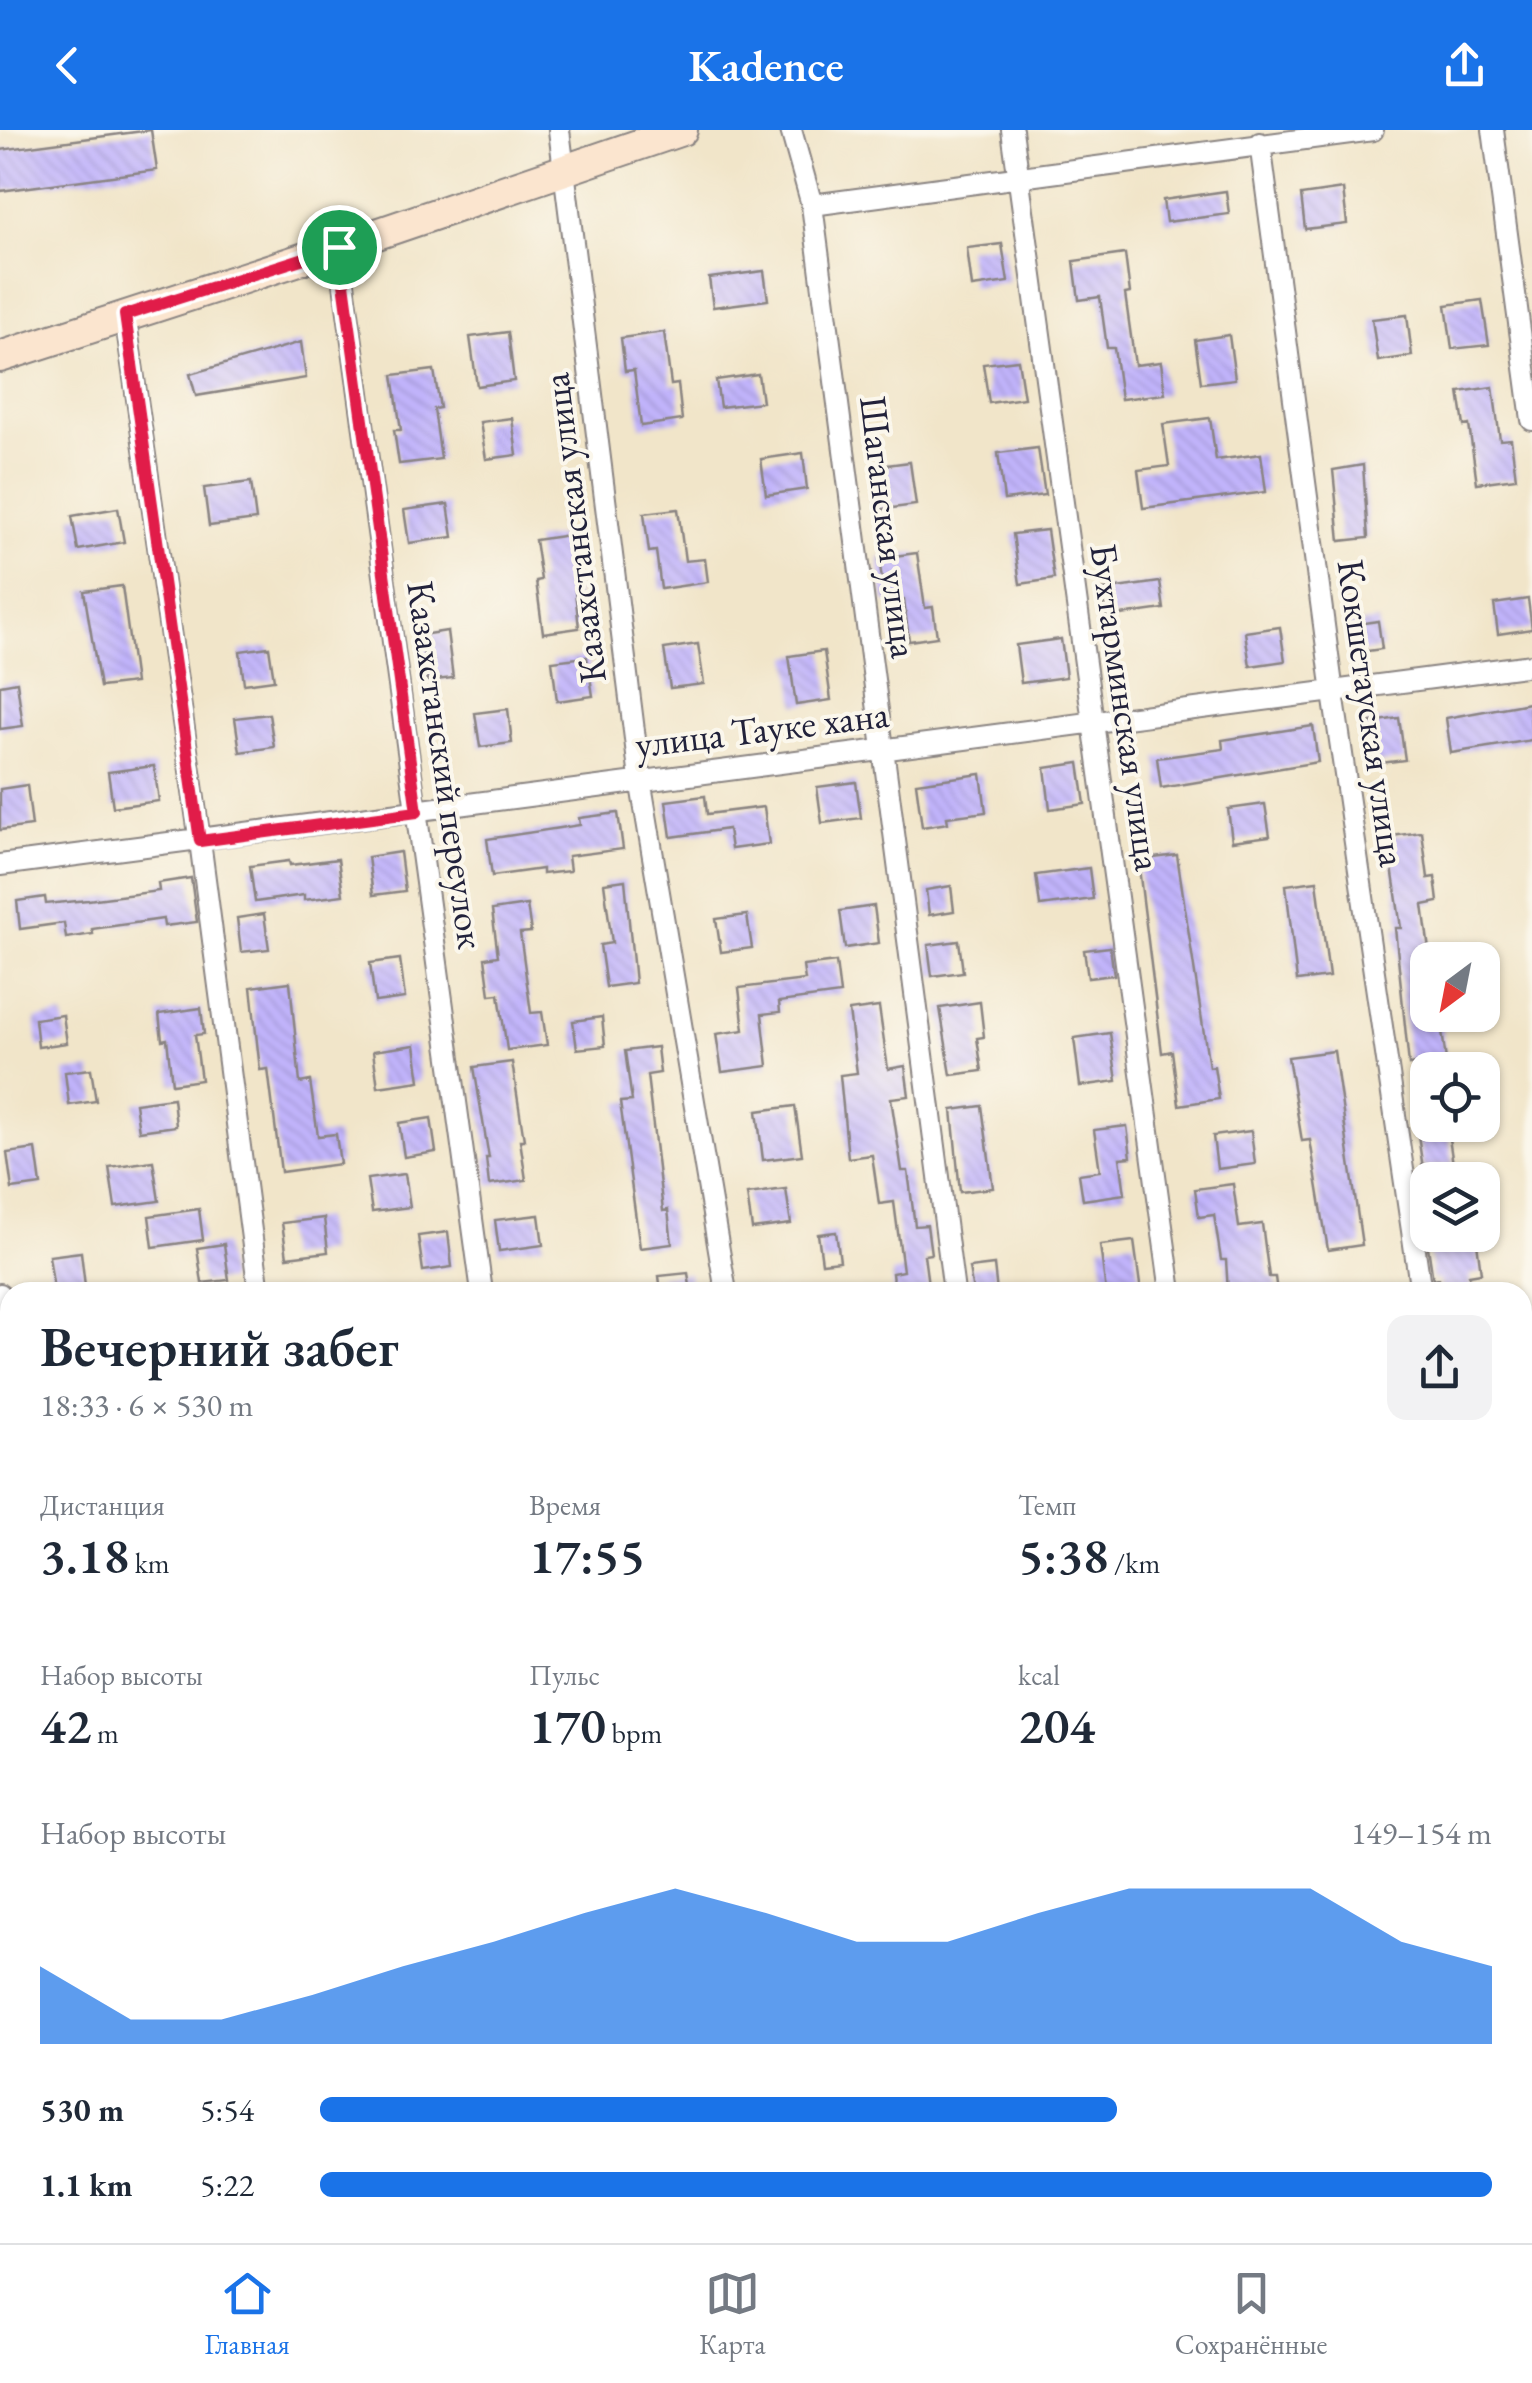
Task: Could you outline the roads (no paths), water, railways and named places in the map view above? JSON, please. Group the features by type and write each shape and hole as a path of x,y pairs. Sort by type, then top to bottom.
{"main road":[{"path":"0,357 682,130"}],"street":[{"name":"Казахстанская улица","path":"559,130 640,779 724,1282"},
{"name":"Шаганская улица","path":"792,130 812,205 953,1282"},
{"name":"Бухтарминская улица","path":"1012,130 1170,1282"},
{"path":"812,205 1372,130"},
{"path":"1493,130 1532,420"},
{"name":"Кокшетауская улица","path":"1260,143 1333,693 1420,1282"},
{"name":"Казахстанский переулок","path":"339,247 481,1282"},
{"path":"125,315 258,1282"},
{"name":"улица Тауке хана","path":"0,865 1532,665"}]}
